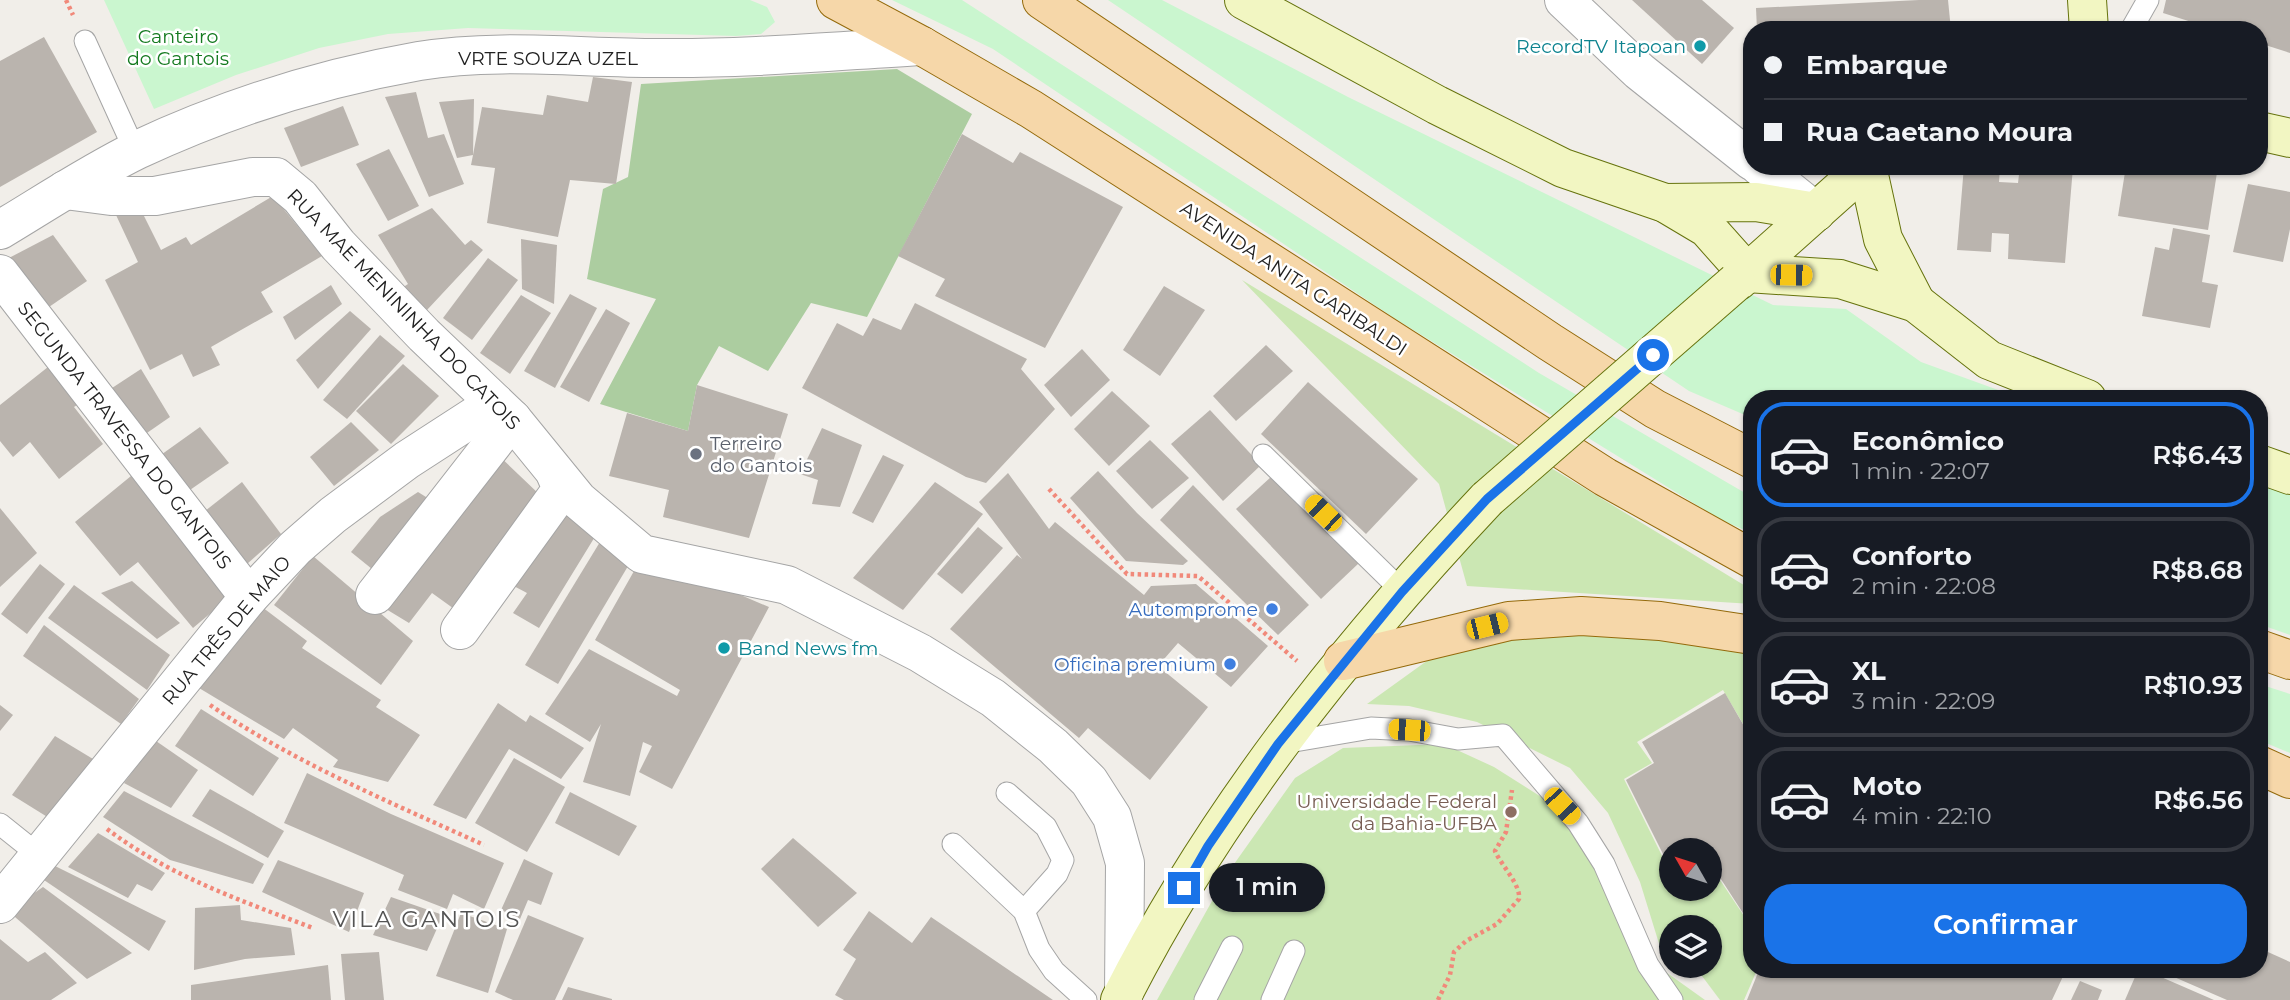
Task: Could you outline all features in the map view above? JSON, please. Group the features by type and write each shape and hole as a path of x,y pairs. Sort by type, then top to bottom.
{"main road":[{"name":"AVENIDA ANITA GARIBALDI","path":"836,0 1031,109 1605,477 1743,554"},
{"path":"1042,0 1550,342 1656,409 1743,454"},
{"path":"1334,673 1509,621 1581,616 1660,621 1743,634"},
{"path":"2268,652 2290,660"},
{"path":"2268,769 2290,779"}],"street":[{"path":"1244,0 1437,105 1563,168 1665,203 1707,228 1741,278"},
{"path":"1564,0 1640,71 1743,154"},
{"path":"2087,0 2088,21"},
{"name":"VRTE SOUZA UZEL","path":"0,230 135,151 202,121 279,94 351,75 422,61 494,55 712,58 922,46"},
{"path":"2268,133 2290,138"},
{"path":"1770,175 1816,212"},
{"path":"1122,996 1208,846 1278,744 1402,592 1487,499 1857,175"},
{"path":"1869,175 1883,239 1916,303"},
{"name":"RUA MAE MENININHA DO CATOIS","path":"65,190 111,196 155,196 253,177 276,177 300,197 346,254 503,411 578,500 642,554 787,585 920,653 993,698 1053,746 1090,781 1112,817 1125,863 1122,996"},
{"path":"1665,203 1756,202 1816,212"},
{"name":"SEGUNDA TRAVESSA DO GANTOIS","path":"0,274 249,597"},
{"path":"1741,278 1840,279 1916,303 1989,360 2064,390"},
{"path":"375,595 503,411"},
{"name":"RUA TRÊS DE MAIO","path":"0,904 80,809 249,597 295,548 333,515 407,460 503,411"},
{"path":"2268,467 2290,475"},
{"path":"460,630 562,489 556,475"}],"lane":[{"path":"2136,21 2148,0"},
{"path":"85,41 135,151"},
{"path":"1263,455 1402,592"},
{"path":"1278,744 1330,732 1371,728 1409,730 1458,739 1503,735 1578,823 1604,864 1648,965 1672,1000"},
{"path":"1007,793 1046,827 1063,860 1057,874 1024,911"},
{"path":"0,824 40,856"},
{"path":"953,844 1024,911 1039,949 1054,971 1086,1000"},
{"path":"1205,1000 1232,947"},
{"path":"1272,1000 1294,951"}],"path":[{"path":"1049,489 1127,574 1198,576 1334,673"},
{"path":"181,684 260,739 484,845"},
{"path":"1438,1000 1450,975 1454,952 1466,941 1497,924 1520,899 1518,889 1502,867 1495,851 1506,832 1509,804"},
{"path":"80,809 138,852 202,885 313,929"}],"green space":[{"name":"Canteiro do Gantois","path":"104,0 750,0 767,7 775,22 761,34 736,36 468,28 388,34 319,48 236,75 154,109"},
{"path":"892,0 962,0 1539,373 1743,492 1743,529 1721,520 1394,318 993,49"},
{"path":"1108,0 1162,0 1348,97 1773,305 1846,309 1921,362 1998,390 1743,390 1743,414 1689,391"},
{"path":"897,69 972,114 867,317 811,303 768,371 719,346 697,385 688,431 600,404 656,299 587,279 603,189 628,177 641,84"},
{"path":"1242,280 1743,585 1743,603 1467,586 1439,484"},
{"path":"2268,487 2290,495 2290,635 2268,627"},
{"path":"1572,625 1743,652 1743,724 1723,690 1637,742 1652,763 1624,779 1659,850 1659,901 1722,901 1722,883 1743,914 1743,978 1754,978 1744,1000 1720,1000 1704,978 1722,978 1722,915 1659,915 1659,944 1640,882 1608,813 1570,768 1477,722 1409,706 1367,704 1467,632"},
{"path":"2268,687 2290,694 2290,753 2268,744"},
{"path":"1444,744 1494,767 1543,798 1580,832 1649,960 1659,967 1659,978 1674,978 1705,1000 1157,1000 1227,874 1295,778 1343,748"}],"building":[{"name":"RecordTV Itapoan","path":"1632,0 1702,0 1734,28 1702,64"},
{"path":"1948,0 1950,21 1757,21 1756,8"},
{"path":"2166,0 2290,0 2290,53 2268,46 2268,21 2188,21 2163,13"},
{"path":"44,37 97,132 0,187 0,61"},
{"path":"593,77 632,82 616,184 570,180 558,237 487,223 495,168 471,165 482,107 543,115 547,95 588,102"},
{"path":"416,92 428,138 444,134 464,184 429,197 385,97"},
{"path":"474,99 473,155 457,158 439,102"},
{"path":"343,106 359,145 301,167 284,128"},
{"path":"962,134 1013,163 1020,152 1123,207 1045,348 935,296 945,279 898,256"},
{"path":"389,149 419,206 388,221 356,164"},
{"path":"1963,175 1999,175 1999,182 2018,183 2019,175 2072,175 2065,263 2008,259 2009,234 1992,233 1991,252 1957,250"},
{"path":"2125,175 2217,175 2208,230 2118,216"},
{"path":"2248,184 2290,192 2290,229 2283,262 2233,252"},
{"path":"273,196 322,256 261,292 273,312 211,347 220,365 193,377 182,354 150,370 105,280 138,262 116,215 142,212 161,250 186,237 191,245"},
{"path":"432,208 465,245 471,240 483,250 427,310 402,288 408,284 378,235"},
{"path":"2173,228 2210,235 2202,282 2218,285 2210,328 2142,316 2155,247 2169,250"},
{"path":"53,235 87,281 46,309 7,259"},
{"path":"521,239 557,245 554,304 522,289"},
{"path":"488,258 518,280 472,340 443,318"},
{"path":"331,285 342,304 295,340 283,317"},
{"path":"1164,286 1205,310 1160,376 1123,350"},
{"path":"570,294 597,308 555,388 524,371"},
{"path":"521,295 551,313 510,374 480,353"},
{"path":"915,303 1027,359 1021,369 1055,409 986,483 966,477 802,388 837,323 863,336 873,318 901,330"},
{"path":"606,309 630,323 589,402 560,387"},
{"path":"350,311 371,329 318,389 296,360"},
{"path":"380,335 405,356 347,419 323,400"},
{"path":"1266,345 1293,371 1236,421 1213,396"},
{"path":"1082,349 1110,380 1071,417 1044,385"},
{"path":"403,364 439,396 391,444 356,411"},
{"path":"48,367 80,403 74,407 103,444 59,479 30,442 13,457 0,441 0,405"},
{"path":"141,369 170,417 144,435 112,388"},
{"path":"1308,382 1418,479 1366,534 1261,434"},
{"name":"Terreiro do Gantois","path":"697,385 788,414 749,538 663,517 669,490 609,476 627,413 688,431"},
{"path":"1112,391 1150,426 1109,466 1074,429"},
{"path":"1210,410 1261,465 1223,501 1171,444"},
{"path":"351,422 379,450 334,486 310,457"},
{"path":"200,427 229,463 187,492 158,457"},
{"path":"822,428 862,445 840,507 812,504 818,480 800,474"},
{"path":"1150,440 1189,478 1152,509 1116,471"},
{"path":"496,453 540,495 457,611 432,593 409,623 381,606"},
{"path":"883,455 904,465 873,523 852,513"},
{"path":"1098,471 1137,513 1188,561 1183,565 1126,561 1070,498"},
{"path":"1008,473 1049,529 1055,522 1144,595 1151,586 1196,584 1268,646 1231,687 1178,643 1158,666 1208,707 1150,780 1088,728 1079,738 950,629 1017,555 1022,559 979,502"},
{"path":"131,476 232,595 193,628 138,562 120,576 75,522"},
{"path":"1272,476 1359,563 1321,599 1236,509"},
{"path":"242,482 281,534 247,564 205,511"},
{"path":"935,482 983,514 903,610 853,578"},
{"path":"1193,485 1309,605 1278,635 1160,520"},
{"path":"418,492 434,502 372,569 351,552 380,517"},
{"path":"0,508 37,553 0,587"},
{"path":"562,510 596,535 539,628 513,613 527,593 510,584"},
{"path":"978,527 1003,548 962,594 937,574"},
{"path":"603,537 631,561 558,684 525,665"},
{"path":"313,556 413,641 381,685 274,605"},
{"path":"40,564 65,584 27,634 1,614"},
{"path":"638,564 729,590 769,607 672,789 639,772 652,746 643,742 630,796 583,782 601,724 590,742 545,714 589,649 677,696 680,690 595,640"},
{"path":"132,581 180,623 157,639 101,593"},
{"path":"74,585 170,655 147,690 48,618"},
{"path":"262,607 307,641 302,648 381,700 376,707 420,735 388,782 333,767 338,760 293,728 284,739 199,688"},
{"path":"44,625 139,699 121,724 23,656"},
{"path":"1725,693 1743,724 1743,913 1722,881 1722,838 1659,838 1659,846 1626,780 1654,763 1642,742"},
{"path":"498,703 526,722 530,715 584,748 561,779 509,749 466,819 433,805"},
{"path":"0,705 13,715 0,731"},
{"path":"201,709 279,758 253,796 175,746"},
{"path":"55,736 93,759 49,818 12,795"},
{"path":"156,741 198,770 171,808 124,783"},
{"path":"514,758 565,787 527,852 475,823"},
{"path":"307,773 391,814 504,863 484,909 453,894 447,909 398,890 404,875 284,823"},
{"path":"210,789 284,831 268,858 192,816"},
{"path":"124,791 264,864 253,884 170,860 103,817"},
{"path":"570,792 637,826 619,856 555,823"},
{"path":"98,833 165,873 152,891 137,884 128,898 68,867"},
{"path":"793,838 857,893 818,927 761,869"},
{"path":"524,859 553,873 541,905 528,900 520,919 501,910"},
{"path":"278,860 364,893 349,932 262,892"},
{"path":"51,864 166,921 149,951 41,878"},
{"path":"43,887 132,953 87,979 8,911"},
{"path":"391,897 443,915 427,951 373,935"},
{"path":"240,905 241,920 291,928 295,955 245,959 194,970 195,908"},
{"path":"869,911 912,943 931,917 1053,1000 844,1000 835,995 856,959 843,950"},
{"path":"461,913 507,929 488,993 436,976"},
{"path":"528,915 584,938 555,1000 513,1000 495,992"},
{"path":"0,939 28,962 45,952 77,983 51,1000 0,1000"},
{"path":"379,952 384,1000 345,1000 341,954"},
{"path":"2268,952 2290,962 2290,1000 2227,1000 2176,978 2268,978"},
{"path":"328,965 331,1000 191,1000 191,985"},
{"path":"1756,978 2062,978 2052,1000 1747,1000"},
{"path":"2135,978 2163,978 2214,1000 2125,1000"},
{"path":"2080,981 2102,990 2098,1000 2071,1000"},
{"path":"568,987 612,999 612,1000 562,1000"}],"place":[{"name":"RecordTV Itapoan","path":"1700,46"},
{"name":"Terreiro do Gantois","path":"696,454"},
{"name":"Automprome","path":"1272,609"},
{"name":"Band News fm","path":"724,648"},
{"name":"Oficina premium","path":"1230,664"},
{"name":"Universidade Federal da Bahia-UFBA","path":"1511,812"}],"district":[{"name":"VILA GANTOIS","path":"427,919"}],"route":[{"path":"1184,888 1208,846 1278,744 1343,661 1402,592 1487,499 1653,355"}]}
